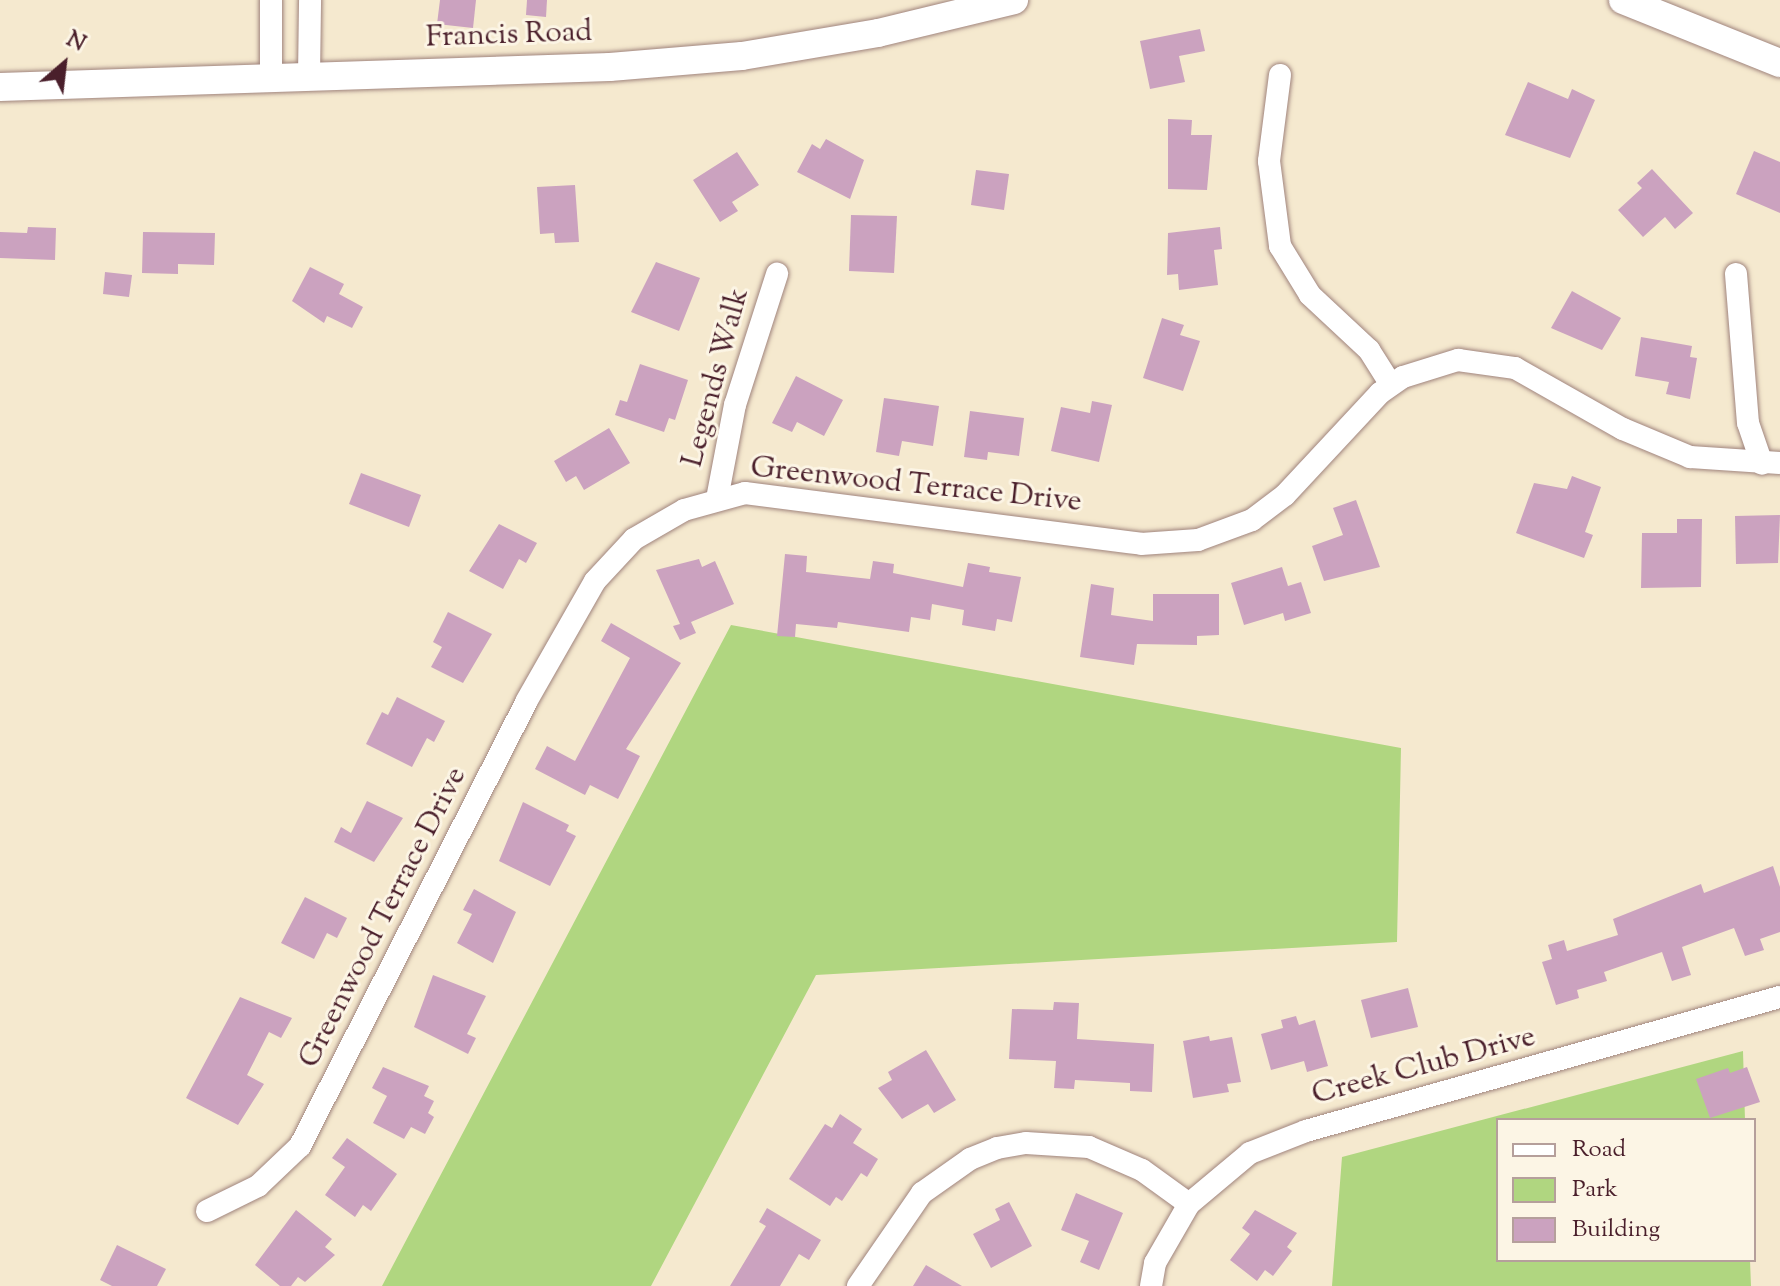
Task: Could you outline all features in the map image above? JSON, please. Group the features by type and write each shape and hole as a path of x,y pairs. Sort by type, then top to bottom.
{"street":[{"path":"271,0 271,77"},
{"path":"309,76 310,0"},
{"name":"Francis Road","path":"0,87 610,67 742,56 878,33 1014,0"},
{"path":"1623,0 1780,63"},
{"path":"1280,75 1269,161 1272,218 1280,246 1310,295 1369,350 1391,385"},
{"name":"Legends Walk","path":"717,499 735,405 777,274"},
{"path":"1736,274 1748,423 1771,463"},
{"name":"Greenwood Terrace Drive","path":"207,1211 258,1186 300,1146 526,702 595,581 658,523 717,499 745,493 1141,544 1198,540 1252,520 1285,495 1391,385 1430,365 1487,361 1515,368 1623,429 1690,457 1771,463"},
{"name":"Creek Club Drive","path":"1151,1286 1155,1263 1189,1204 1250,1153 1306,1131 1780,997"},
{"path":"858,1286 922,1193 970,1159 997,1148 1026,1143 1089,1147 1142,1170 1189,1204"}],"green space":[{"path":"731,625 1401,748 1397,942 816,975 651,1286 382,1286"},
{"path":"1743,1051 1745,1118 1496,1118 1496,1262 1750,1262 1751,1286 1332,1286 1342,1157"}],"building":[{"path":"440,0 476,0 473,28 437,24"},
{"path":"527,0 547,0 546,17 526,15"},
{"path":"1200,29 1205,51 1179,56 1185,82 1150,89 1140,41"},
{"path":"1528,82 1568,99 1572,89 1595,100 1570,158 1505,135"},
{"path":"1168,119 1192,120 1191,135 1212,135 1207,190 1168,189"},
{"path":"826,139 864,160 850,199 797,172 812,144 820,149"},
{"path":"1754,151 1780,162 1780,213 1736,194"},
{"path":"737,152 759,185 732,202 738,211 720,222 693,180"},
{"path":"1652,169 1693,213 1675,229 1665,217 1643,237 1618,210 1642,188 1637,183"},
{"path":"976,170 1009,174 1004,210 971,205"},
{"path":"575,185 579,242 555,243 554,233 540,234 537,187"},
{"path":"851,215 897,216 894,273 849,271"},
{"path":"28,227 56,228 55,260 0,258 0,232 27,233"},
{"path":"1220,227 1222,249 1214,250 1218,285 1179,290 1178,274 1167,275 1168,233"},
{"path":"143,232 215,233 214,265 178,264 178,274 142,273"},
{"path":"656,262 700,278 679,331 631,312"},
{"path":"310,267 344,284 339,294 363,307 352,328 327,316 324,323 292,301"},
{"path":"105,272 132,275 129,297 103,294"},
{"path":"1572,291 1621,318 1602,350 1551,328"},
{"path":"1162,318 1184,325 1180,335 1200,341 1183,391 1143,378"},
{"path":"1641,337 1692,346 1690,357 1697,358 1690,399 1666,394 1669,382 1635,376"},
{"path":"640,364 688,380 675,420 669,418 664,432 615,415 620,400 627,402"},
{"path":"796,376 843,400 824,436 797,422 792,432 772,423"},
{"path":"884,398 939,406 933,446 902,441 899,456 876,452"},
{"path":"1092,401 1112,405 1099,462 1051,451 1061,407 1090,413"},
{"path":"970,411 1024,418 1019,456 988,452 987,460 964,457"},
{"path":"609,428 630,463 584,490 576,476 566,482 554,461"},
{"path":"361,473 421,495 409,527 349,504"},
{"path":"1572,476 1601,487 1585,532 1593,535 1584,558 1516,533 1534,483 1567,489"},
{"path":"1356,500 1380,567 1324,581 1312,546 1343,535 1333,508"},
{"path":"1780,515 1778,563 1736,564 1735,516"},
{"path":"1677,519 1702,519 1701,587 1641,588 1642,533 1677,533"},
{"path":"499,524 537,543 526,563 519,559 503,589 469,571"},
{"path":"785,554 807,556 806,572 870,579 873,561 894,564 893,573 963,587 968,563 990,567 989,572 1021,577 1012,622 997,619 995,631 962,625 964,610 932,604 930,620 911,617 909,632 838,622 837,628 796,624 795,637 777,636"},
{"path":"699,559 702,567 715,561 734,604 691,622 696,633 680,640 673,626 680,624 656,570"},
{"path":"1282,567 1288,586 1301,582 1311,613 1285,621 1283,613 1244,625 1231,583"},
{"path":"1091,584 1114,588 1111,615 1153,621 1153,594 1219,594 1219,635 1197,636 1197,645 1137,644 1134,665 1080,657"},
{"path":"448,612 492,634 463,683 431,667 442,647 433,642"},
{"path":"611,623 681,663 626,749 640,756 618,799 590,785 585,795 535,769 547,746 575,761 630,658 601,641"},
{"path":"397,697 445,721 434,742 427,738 412,767 366,744 382,712 388,715"},
{"path":"367,801 403,818 374,862 334,842 341,827 351,833"},
{"path":"523,802 569,825 566,831 576,836 550,886 499,861"},
{"path":"1773,866 1780,887 1780,932 1760,939 1764,950 1745,956 1734,928 1682,947 1691,975 1672,981 1662,952 1604,972 1607,981 1577,990 1579,998 1556,1005 1542,962 1552,959 1548,945 1564,940 1567,951 1618,935 1613,919 1701,884 1704,893"},
{"path":"474,889 516,912 493,963 457,943 472,914 463,910"},
{"path":"305,897 347,918 337,938 327,933 314,959 281,943"},
{"path":"433,975 486,996 467,1034 476,1038 468,1054 414,1027"},
{"path":"1408,988 1418,1027 1371,1038 1361,1000"},
{"path":"240,997 292,1018 281,1038 269,1032 247,1075 264,1084 238,1125 186,1098"},
{"path":"1054,1002 1079,1003 1077,1039 1154,1044 1152,1092 1130,1091 1130,1083 1075,1080 1074,1089 1054,1088 1056,1061 1009,1059 1012,1009 1053,1010"},
{"path":"1296,1016 1299,1025 1315,1020 1328,1066 1307,1072 1304,1061 1271,1070 1261,1034 1283,1028 1281,1020"},
{"path":"1209,1036 1210,1041 1232,1037 1241,1082 1227,1084 1229,1092 1193,1098 1183,1041"},
{"path":"926,1050 956,1100 934,1113 928,1104 902,1119 878,1088 892,1080 888,1072"},
{"path":"383,1067 429,1086 424,1096 434,1101 428,1113 434,1117 425,1134 411,1127 404,1139 373,1123 387,1096 372,1088"},
{"path":"1747,1067 1760,1102 1710,1118 1696,1079 1728,1068 1730,1073"},
{"path":"840,1114 862,1129 853,1143 878,1159 867,1177 861,1173 842,1201 836,1197 830,1206 789,1179 825,1124 832,1128"},
{"path":"347,1138 397,1174 371,1211 363,1205 355,1217 325,1195 345,1167 332,1158"},
{"path":"1076,1193 1123,1213 1099,1270 1080,1262 1089,1241 1061,1230"},
{"path":"1009,1202 1032,1246 991,1268 973,1234 1000,1220 995,1209"},
{"path":"767,1208 821,1240 809,1260 799,1254 780,1286 730,1286 766,1226 759,1222"},
{"path":"296,1210 332,1239 325,1247 335,1255 305,1282 298,1277 291,1286 280,1286 255,1265"},
{"path":"1255,1210 1297,1233 1287,1247 1292,1251 1273,1276 1265,1270 1257,1281 1230,1260 1250,1234 1242,1228"},
{"path":"117,1245 166,1269 157,1286 112,1286 100,1280"},
{"path":"926,1265 962,1286 913,1286"}]}
